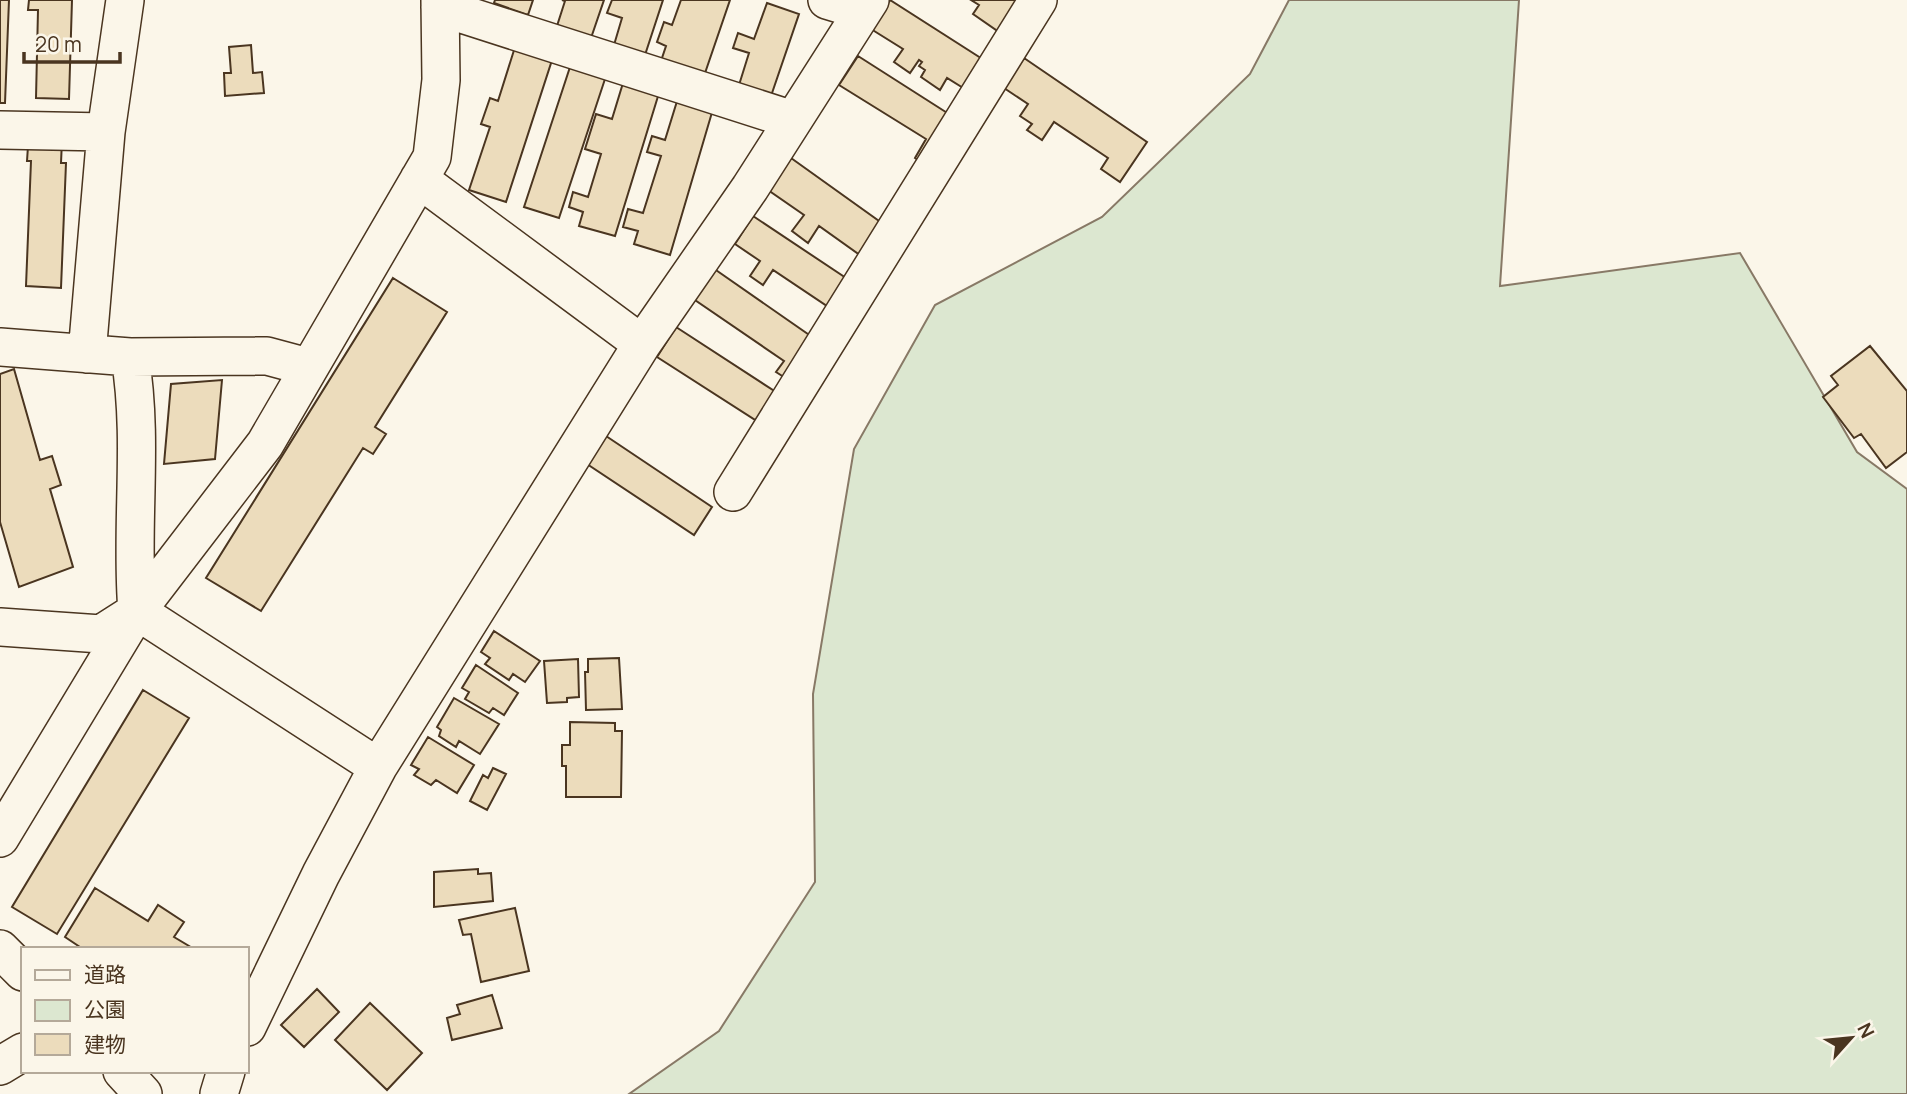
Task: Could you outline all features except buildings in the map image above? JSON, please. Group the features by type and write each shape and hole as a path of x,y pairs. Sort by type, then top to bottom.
{"street":[{"path":"87,354 106,132 125,0"},
{"path":"248,1025 321,874 378,767 642,344 867,6 827,0"},
{"path":"733,492 1038,0"},
{"path":"0,838 137,611 265,444 432,157 440,93 440,4 793,120"},
{"path":"0,130 106,132"},
{"path":"419,179 642,344"},
{"path":"0,347 130,357 267,356 308,367"},
{"path":"130,357 138,403 134,577 137,611"},
{"path":"137,611 378,767"},
{"path":"0,628 101,634 137,611"},
{"path":"0,949 21,970"},
{"path":"0,1066 21,1053"},
{"path":"124,1073 143,1094"},
{"path":"219,1094 225,1073"}],"green space":[{"path":"1289,0 1519,0 1500,286 1740,253 1857,452 1907,489 1907,1094 629,1094 719,1031 815,882 813,694 854,449 935,305 1102,217 1250,74"}]}
